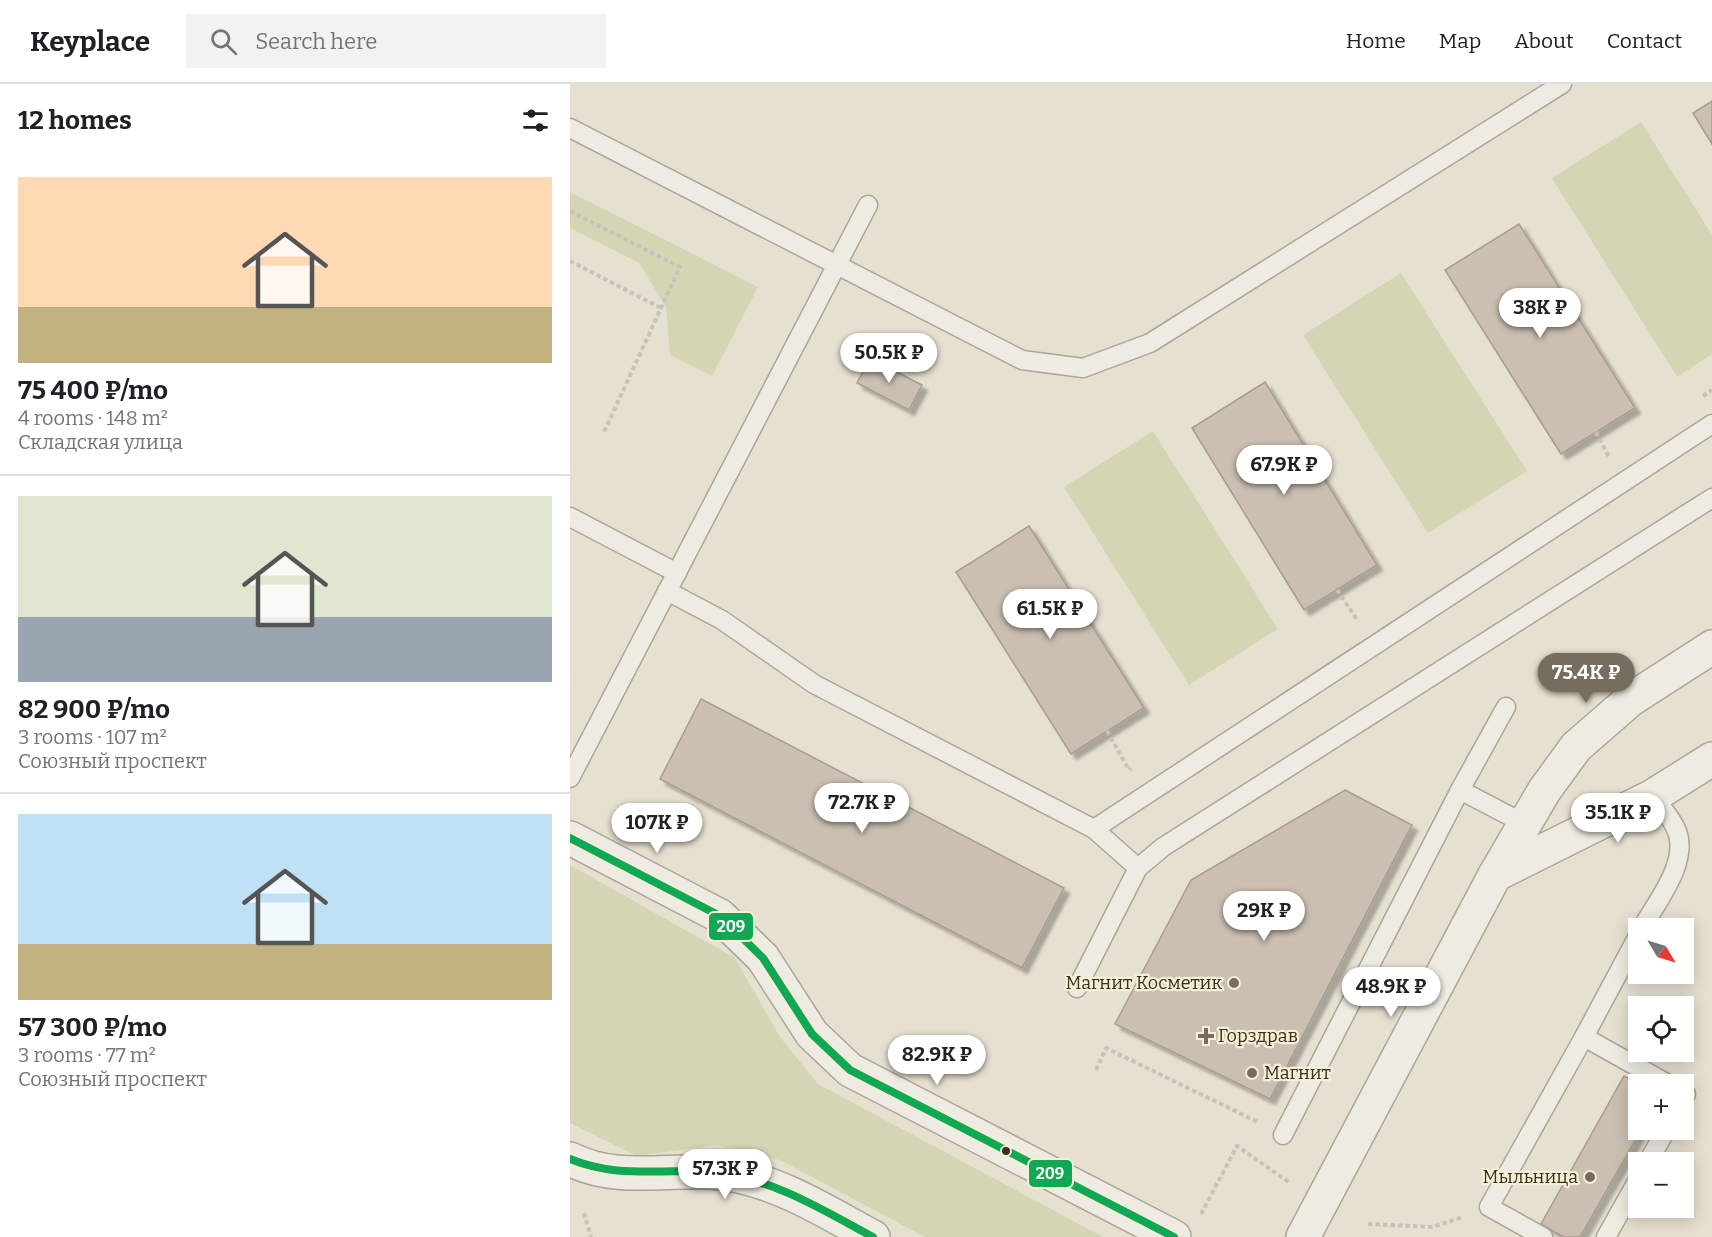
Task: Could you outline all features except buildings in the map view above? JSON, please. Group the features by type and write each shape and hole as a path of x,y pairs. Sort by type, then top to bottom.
{"street":[{"path":"1304,1237 1523,823 1576,747 1630,700 1712,647"},
{"path":"1495,875 1653,796 1712,759"},
{"path":"570,838 720,916 763,958 812,1034 850,1070 1174,1237"},
{"path":"570,1159 582,1165 617,1173 732,1174 774,1184 873,1237"}],"lane":[{"path":"570,128 1022,360 1083,368 1150,343 1562,84"},
{"path":"570,778 868,205"},
{"path":"1094,829 1712,424"},
{"path":"1077,988 1138,868 1163,847 1712,498"},
{"path":"570,517 677,573"},
{"path":"668,591 722,620 814,684 1094,829 1138,868"},
{"path":"1283,1135 1460,790 1506,707"},
{"path":"1460,790 1523,823"},
{"path":"1647,918 1676,866 1681,847 1676,828 1653,796"},
{"path":"1543,1237 1489,1207 1628,955"},
{"path":"1584,1037 1650,1074"},
{"path":"1606,1237 1628,1198"}],"path":[{"path":"570,211 680,267 604,432"},
{"path":"570,261 661,308"},
{"path":"1596,432 1609,457"},
{"path":"1337,590 1358,621"},
{"path":"1107,731 1130,770"},
{"path":"1096,1070 1106,1048 1283,1135 1266,1166"},
{"path":"1200,1217 1237,1146 1294,1186"},
{"path":"1368,1224 1432,1227 1489,1207"},
{"path":"584,1212 591,1237"}],"green space":[{"path":"1641,122 1712,235 1712,354 1677,377 1552,178"},
{"path":"570,192 758,287 712,376 670,355 666,307 639,263 570,228"},
{"path":"1401,273 1527,471 1428,533 1303,335"},
{"path":"1153,431 1278,629 1189,685 1064,487"},
{"path":"570,865 735,958 780,1037 818,1084 1103,1237 925,1237 780,1160 717,1145 637,1156 570,1123"}],"transit line":[{"name":"209","path":"570,838 720,916 763,958 812,1034 850,1070 1174,1237"},
{"name":"209","path":"570,1159 607,1169 625,1171 697,1172 737,1176 798,1197 873,1237"}],"place":[{"name":"Магнит Косметик","path":"1234,983"},
{"name":"Горздрав","path":"1206,1036"},
{"name":"Магнит","path":"1252,1073"},
{"name":"Мыльница","path":"1590,1177"}]}
